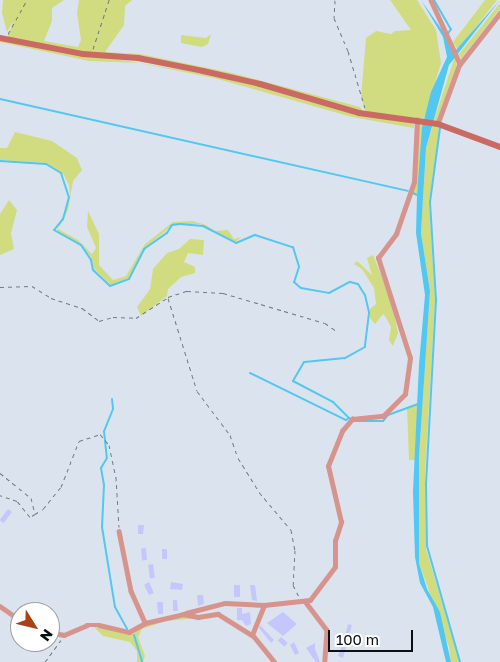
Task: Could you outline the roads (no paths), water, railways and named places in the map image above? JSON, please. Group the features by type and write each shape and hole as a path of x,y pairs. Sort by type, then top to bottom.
{"street":[{"path":"431,0 460,64"},
{"path":"437,124 460,64 500,13"},
{"path":"3,38 92,55 138,58 203,70 366,114 437,124 500,147"},
{"path":"60,634 64,635 87,625 129,632 145,623 225,603 264,605 305,601 317,594 335,567 335,540 341,522 328,466 342,431 352,419 383,416 392,410 402,399 409,379 410,358 378,258 396,234 414,182 417,120"},
{"path":"119,531 131,591 145,623"},
{"path":"305,601 327,630 325,662"},
{"path":"252,635 264,605"},
{"path":"182,614 198,617 218,614 252,635 274,662"}],"water":[{"path":"421,0 456,50 500,0 449,65 426,148 421,233 430,291 419,457 419,563 427,589 440,612 451,662 446,662 433,607 420,583 415,557 413,492 419,364 425,295 416,233 417,195 422,128 431,92 447,57 443,37"}],"waterway":[{"path":"434,0 451,29 447,35"},
{"path":"0,99 408,191"},
{"path":"440,128 430,202 436,300 426,483 427,546 460,662"},
{"path":"0,161 46,164 61,173 69,197 63,219 54,230 81,245 91,260 93,270 110,286 129,279 144,249 167,233 172,225 180,224 203,226 236,243 255,235 293,247 299,267 294,282 301,288 329,293 350,282 358,284 365,295 369,313 365,347 345,358 304,362 293,381 333,402 349,418"},
{"path":"413,193 417,195"},
{"path":"250,373 346,420 349,418"},
{"path":"112,399 113,409 104,431 107,458 101,468 104,485 102,527 115,607 127,629"},
{"path":"353,421 383,421 388,415 418,404"},
{"path":"134,635 142,662"}]}
